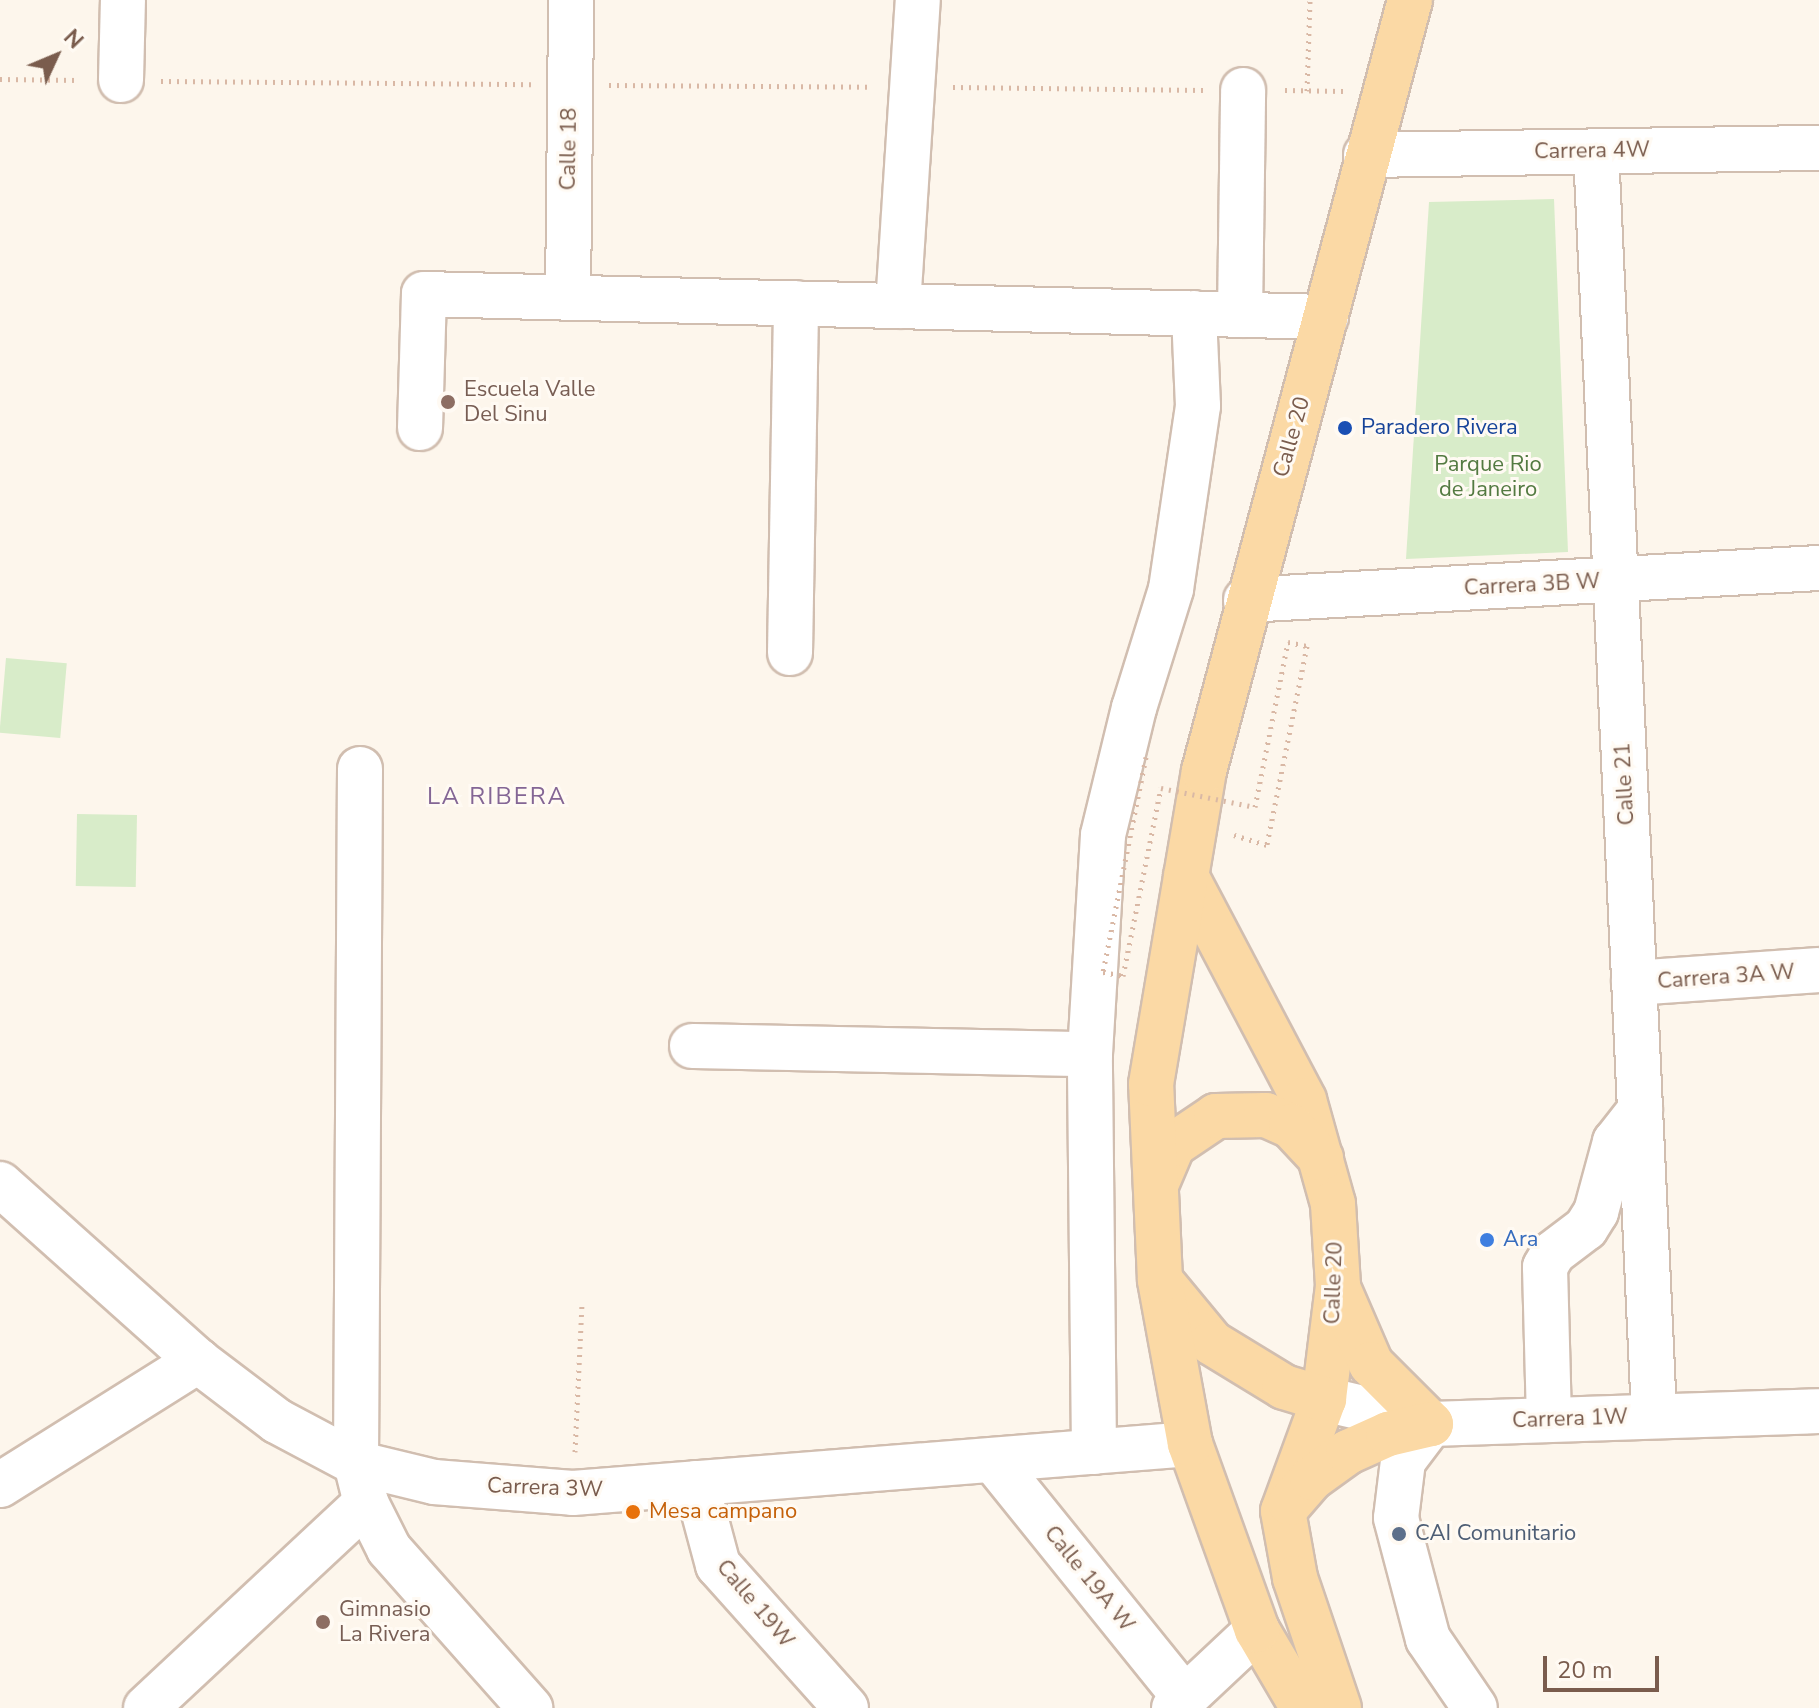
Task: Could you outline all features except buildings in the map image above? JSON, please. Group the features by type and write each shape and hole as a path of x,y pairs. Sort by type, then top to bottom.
{"main road":[{"name":"Calle 20","path":"1303,1708 1257,1630 1190,1444 1160,1280 1151,1084 1204,771 1246,600 1326,317 1366,155 1410,0"},
{"name":"Calle 20","path":"1186,876 1304,1100 1325,1164 1338,1286 1324,1399 1283,1511"},
{"path":"1154,1192 1160,1167 1173,1145 1192,1127 1228,1114 1266,1115 1291,1126 1325,1164"},
{"path":"1160,1280 1212,1343 1284,1387 1324,1399"},
{"path":"1338,1286 1371,1364 1431,1424"},
{"path":"1339,1708 1295,1578 1283,1511 1312,1478 1348,1452 1388,1434 1431,1424"}],"street":[{"path":"121,80 123,0"},
{"name":"Calle 18","path":"568,298 571,0"},
{"path":"898,306 918,0"},
{"path":"1240,315 1243,90"},
{"name":"Carrera 4W","path":"1366,155 1819,148"},
{"name":"Calle 21","path":"1596,151 1654,1416"},
{"path":"420,428 424,294 1326,317"},
{"path":"790,653 796,303"},
{"path":"1094,1452 1090,1054 1103,835 1134,708 1171,589 1198,406 1194,313"},
{"name":"Carrera 3B W","path":"1246,600 1819,568"},
{"path":"360,769 361,1483 389,1549 530,1708"},
{"name":"Carrera 3A W","path":"1634,983 1819,970"},
{"path":"692,1046 1090,1054"},
{"path":"1549,1420 1545,1267 1553,1253 1586,1228 1596,1212 1615,1142 1640,1110"},
{"name":"Carrera 3W","path":"0,1184 198,1361 361,1483 434,1482 573,1493 1190,1444"},
{"path":"0,1485 198,1361"},
{"name":"Carrera 1W","path":"1324,1399 1431,1424 1819,1411"},
{"path":"1431,1424 1403,1461 1396,1518 1428,1639 1475,1708"},
{"name":"Calle 19A W","path":"993,1460 1179,1703"},
{"path":"172,1699 361,1483"},
{"name":"Calle 19W","path":"696,1483 718,1565 846,1708"},
{"path":"1179,1703 1257,1630"}],"path":[{"path":"1307,91 1310,0"},
{"path":"0,79 1385,91"},
{"path":"1146,757 1103,972 1123,976 1161,788 1255,807 1288,642 1307,646 1267,845"},
{"path":"573,1493 582,1304"}],"green space":[{"name":"Parque Rio de Janeiro","path":"1554,199 1568,552 1406,559 1429,202"},
{"path":"6,658 67,663 60,738 0,733"},
{"path":"77,814 137,815 136,887 76,886"}],"place":[{"name":"Escuela Valle Del Sinu","path":"448,402"},
{"name":"Paradero Rivera","path":"1345,428"},
{"name":"Ara","path":"1487,1240"},
{"name":"Mesa campano","path":"633,1512"},
{"name":"CAI Comunitario","path":"1399,1534"},
{"name":"Gimnasio La Rivera","path":"323,1622"}],"district":[{"name":"LA RIBERA","path":"497,797"}]}
